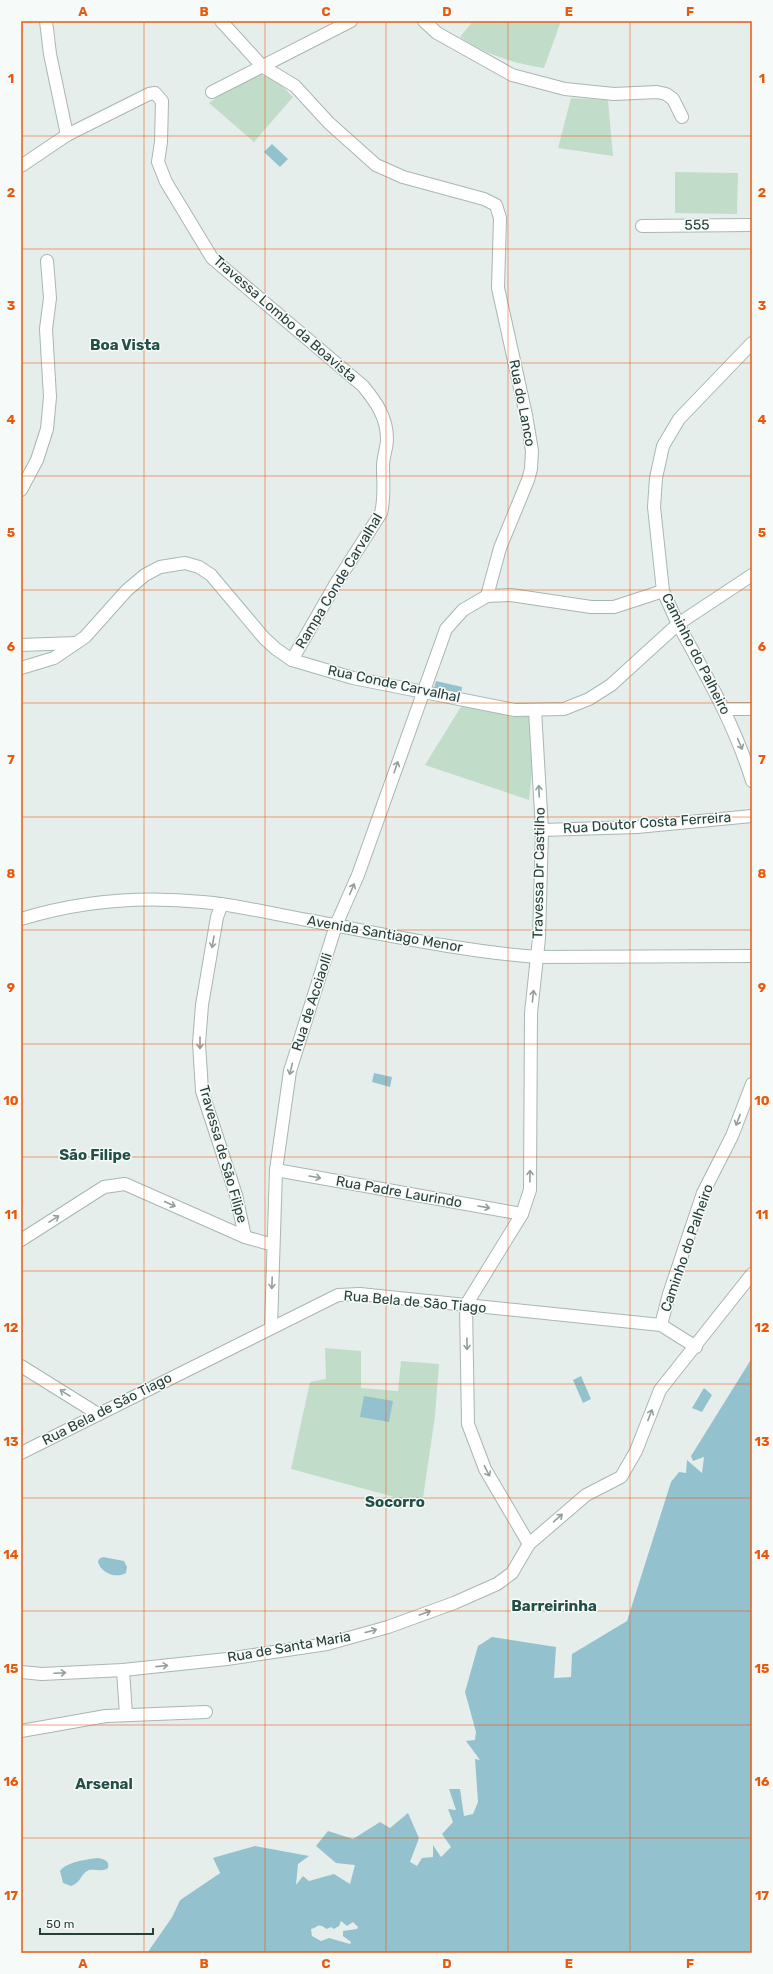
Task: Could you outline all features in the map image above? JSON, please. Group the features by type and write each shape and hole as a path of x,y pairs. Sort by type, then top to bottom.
{"street":[{"path":"21,166 67,135 50,54 46,21"},
{"path":"221,21 262,66"},
{"path":"212,92 351,21"},
{"path":"424,21 436,33 512,74 565,89 614,94 657,92 666,94 673,99 682,117"},
{"name":"Rua do Lanco","path":"262,66 294,86 329,124 376,165 403,177 484,199 496,205 500,218 498,288 507,334 524,401 532,451 528,480 500,548 487,596"},
{"name":"Travessa Lombo da Boavista","path":"67,135 149,94 155,93 159,96 162,102 162,119 158,162 166,182 212,258 363,386 380,407"},
{"name":"555","path":"642,226 752,225"},
{"path":"21,490 37,460 47,428 50,397 46,329 50,298 47,261"},
{"name":"Caminho do Palheiro","path":"750,349 679,419 663,446 656,478 654,507 663,591 678,624 725,709 743,750 752,781"},
{"name":"Rampa Conde Carvalhal","path":"292,660 335,585 381,513 384,502 383,465 387,440 386,427 380,407"},
{"name":"Rua Conde Carvalhal","path":"21,668 54,658 85,637 127,590 145,575 160,567 186,563 199,567 212,575 264,638 276,649 292,660 353,678 515,710 564,709 589,699 611,685 678,624 752,575"},
{"path":"487,596 511,595 591,607 614,608 663,591"},
{"name":"Rua de Acciaolli","path":"271,1327 276,1170 290,1071 336,925 358,875 422,692 446,629 462,610 487,596"},
{"path":"21,645 76,643"},
{"path":"725,709 752,709"},
{"name":"Travessa Dr Castilho","path":"466,1305 522,1214 530,1190 531,1013 537,957 542,830 535,710"},
{"name":"Rua Doutor Costa Ferreira","path":"542,830 637,827 752,816"},
{"name":"Avenida Santiago Menor","path":"21,919 93,903 132,900 170,900 222,904 452,946 537,957 752,956"},
{"name":"Travessa de São Filipe","path":"222,904 217,917 202,1004 199,1042 202,1091 236,1195 245,1237"},
{"name":"Caminho do Palheiro","path":"661,1324 669,1294 703,1193 732,1136 752,1084"},
{"name":"Rua Padre Laurindo","path":"276,1170 522,1214"},
{"path":"21,1240 104,1187 125,1184 245,1237 273,1244"},
{"name":"Rua de Santa Maria","path":"21,1672 42,1674 123,1670 227,1658 327,1644 388,1627 454,1603 496,1584 512,1573 529,1544 586,1494 622,1477 636,1451 660,1390 696,1347 752,1274"},
{"name":"Rua Bela de São Tiago","path":"21,1453 332,1297 347,1294 661,1324 696,1347"},
{"path":"466,1305 468,1424 485,1469 529,1544"},
{"path":"21,1366 98,1414"},
{"path":"123,1670 126,1714"},
{"path":"21,1731 126,1714 165,1715 206,1712"}],"green space":[{"path":"473,21 561,21 544,68 521,64 500,57 480,49 460,37"},
{"path":"261,75 277,81 293,97 254,142 209,103 236,83"},
{"path":"571,98 608,100 613,156 558,148"},
{"path":"675,172 738,173 737,214 675,213"},
{"path":"462,705 531,713 533,764 529,800 425,765"},
{"path":"325,1348 361,1351 361,1388 398,1391 401,1361 439,1364 435,1416 423,1498 409,1501 291,1469 310,1382 326,1379"}],"water":[{"path":"272,144 288,159 280,167 264,152"},
{"path":"436,681 462,687 461,694 434,688"},
{"path":"374,1073 392,1077 390,1087 372,1082"},
{"path":"752,1358 752,1953 147,1953 172,1917 180,1900 220,1873 213,1858 216,1857 255,1846 309,1856 298,1864 296,1885 303,1876 309,1881 334,1874 350,1884 355,1865 336,1863 316,1846 328,1831 353,1839 380,1822 390,1828 408,1813 419,1838 410,1862 417,1866 422,1858 433,1857 433,1845 441,1857 451,1847 442,1834 453,1822 448,1809 456,1810 449,1789 460,1789 464,1816 473,1814 478,1802 475,1759 480,1760 466,1741 475,1740 476,1732 465,1692 478,1646 492,1637 556,1647 554,1678 571,1677 572,1654 627,1621 671,1482 679,1472 686,1473 687,1460 702,1473 704,1457 693,1461 691,1456","holes":["341,1921 347,1926 353,1922 358,1927 357,1929 343,1931 343,1936 351,1942 350,1944 329,1938 321,1941 312,1936 311,1929 318,1926 327,1929 331,1927 334,1929 339,1926"]},
{"path":"581,1376 591,1399 583,1403 573,1380"},
{"path":"704,1388 712,1395 702,1412 692,1408"},
{"path":"364,1396 393,1401 389,1422 360,1417"},
{"path":"103,1557 124,1561 127,1567 126,1573 122,1575 114,1575 106,1572 102,1569 98,1562 99,1559"},
{"path":"98,1858 107,1862 108,1868 86,1871 77,1883 71,1886 63,1883 60,1871 67,1865"}],"pier":[{"path":"212,1857 220,1873 180,1900 172,1917 147,1953 145,1953 170,1916 179,1898 217,1873 211,1859"}],"district":[{"name":"Boa Vista","path":"125,345"},
{"name":"São Filipe","path":"95,1155"},
{"name":"Socorro","path":"395,1502"},
{"name":"Barreirinha","path":"554,1606"},
{"name":"Arsenal","path":"104,1784"}]}
